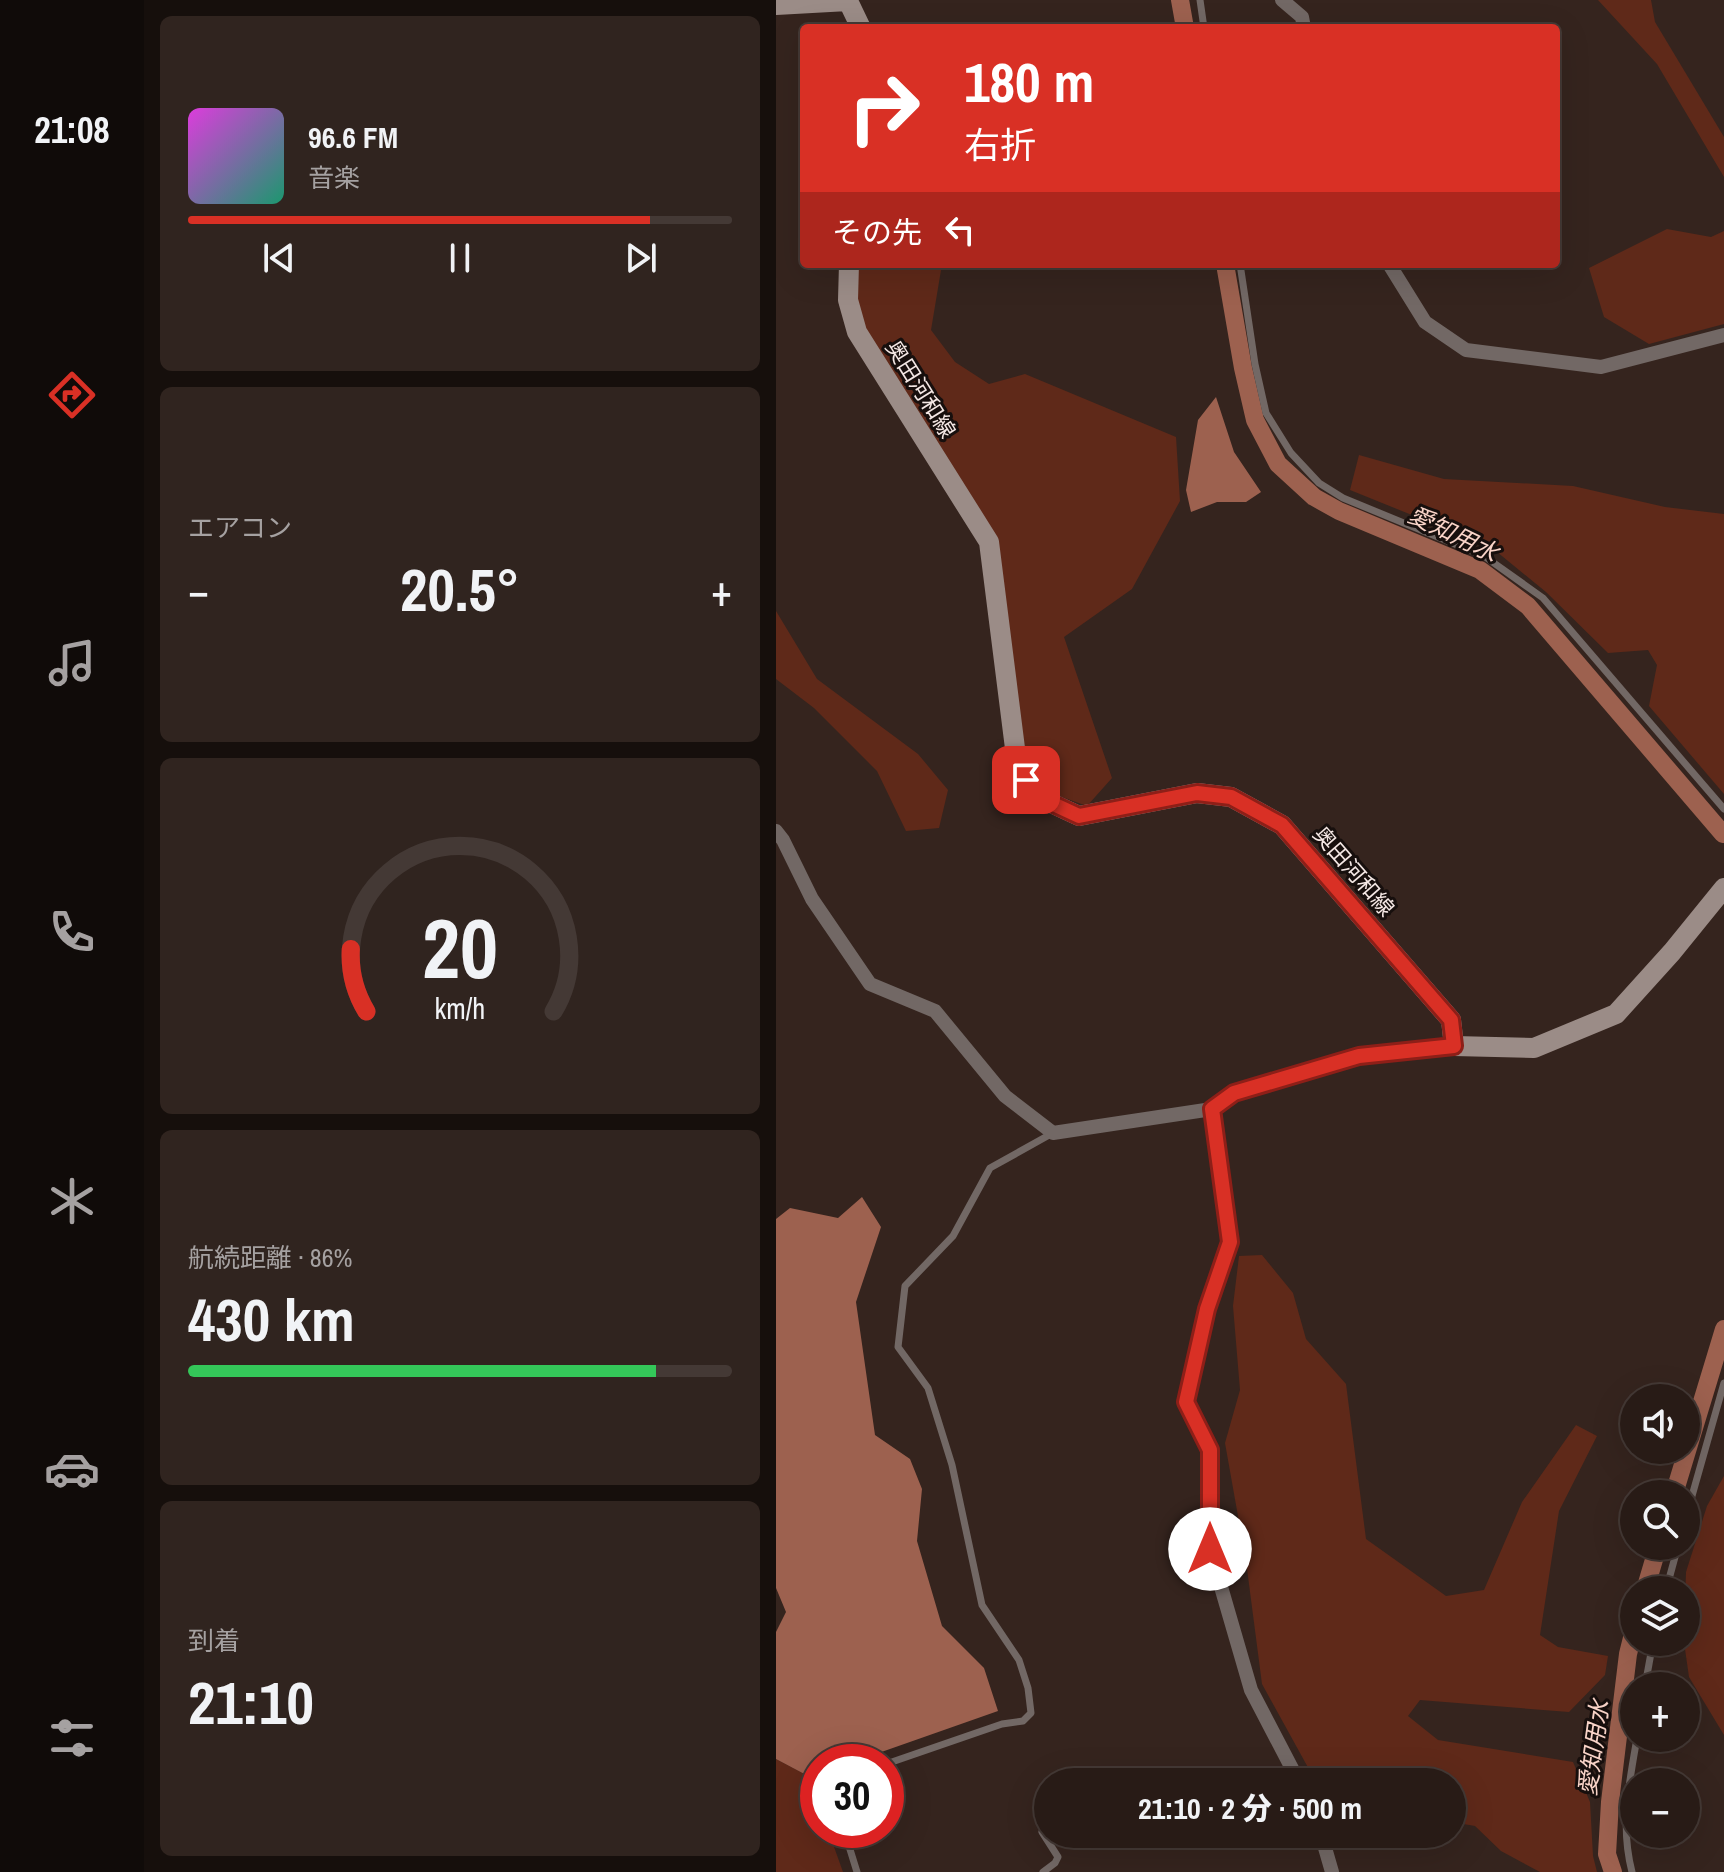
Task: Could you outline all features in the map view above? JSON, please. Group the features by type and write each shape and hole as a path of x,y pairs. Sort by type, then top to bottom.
{"main road":[{"path":"776,5 849,0 859,24"},
{"name":"奥田河和線","path":"849,268 848,300 857,332 989,542 1017,764 1036,796 1079,816 1197,793 1231,797 1282,825 1451,1020 1454,1046"},
{"path":"1454,1046 1534,1048 1616,1014 1724,888"}],"street":[{"path":"1282,0 1302,17 1303,24"},
{"path":"1391,268 1425,322 1466,350 1601,367 1724,335"},
{"path":"776,831 812,899 870,984 935,1011 1005,1096 1053,1133 1212,1109 1234,1093 1359,1056 1454,1046"},
{"path":"1212,1109 1230,1242 1207,1309 1186,1402 1210,1450 1210,1549 1251,1690 1292,1768"},
{"path":"1325,1848 1332,1872"}],"lane":[{"path":"1200,0 1203,24"},
{"path":"1241,268 1266,413 1291,453 1319,483 1343,498 1484,556 1543,598 1724,809"},
{"path":"904,1758 1002,1724 1023,1721 1031,1713 1028,1688 1019,1660 982,1605 952,1465 928,1388 898,1347 905,1286 953,1236 990,1168 1053,1133"},
{"path":"1696,1480 1724,1383"},
{"path":"1632,1872 1626,1850 1625,1804 1634,1752"},
{"path":"850,1848 857,1872"},
{"path":"1043,1872 1058,1857 1052,1848"}],"shaded area":[{"path":"1598,0 1651,0 1655,22 1724,137 1724,177 1657,64"},
{"path":"1667,229 1711,237 1724,231 1724,324 1649,344 1604,317 1589,268"},
{"path":"858,268 941,268 931,330 955,362 989,384 1025,374 1176,437 1180,501 1132,589 1064,637 1112,778 1087,806 1048,792 1025,757 998,542 863,331 857,299"},
{"path":"1216,397 1234,452 1261,492 1246,502 1217,502 1191,512 1186,490 1198,420"},
{"path":"1359,455 1444,479 1573,486 1665,507 1724,514 1724,794 1649,706 1657,665 1648,650 1608,653 1546,592 1491,547 1350,490"},
{"path":"776,611 817,679 918,754 948,790 939,828 906,831 877,771 814,708 776,679"},
{"path":"862,1197 881,1227 856,1302 875,1435 910,1459 922,1489 917,1541 942,1626 984,1668 998,1711 904,1744 800,1744 800,1772 776,1759 776,1632 786,1612 776,1588 776,1219 790,1208 838,1218"},
{"path":"1262,1255 1293,1293 1306,1339 1346,1384 1366,1539 1446,1596 1484,1590 1522,1502 1576,1425 1597,1436 1559,1511 1540,1635 1558,1647 1608,1656 1605,1675 1569,1712 1420,1700 1408,1716 1438,1740 1573,1762 1590,1802 1597,1872 1540,1872 1501,1851 1475,1826 1466,1824 1466,1768 1308,1768 1262,1684 1246,1561 1225,1443 1240,1390 1233,1306 1239,1256"},
{"path":"1724,1476 1724,1735 1700,1695 1700,1672 1688,1672 1686,1656 1700,1656 1700,1576 1686,1576 1686,1572 1690,1560 1700,1560 1700,1528 1707,1506"},
{"path":"776,1759 800,1772 800,1848 834,1848 843,1872 776,1872"}],"waterway":[{"name":"愛知用水","path":"1180,0 1184,24"},
{"name":"愛知用水","path":"1226,268 1255,420 1278,464 1314,497 1339,511 1480,570 1528,606 1723,834"},
{"name":"愛知用水","path":"1678,1480 1724,1329"},
{"name":"愛知用水","path":"1649,1576 1654,1560"},
{"name":"愛知用水","path":"1613,1872 1607,1854 1610,1802 1628,1656"}],"route":[{"path":"1026,780 1036,796 1079,816 1197,793 1231,797 1282,825 1451,1020 1454,1046 1359,1056 1234,1093 1212,1109 1230,1242 1207,1309 1186,1402 1210,1450 1210,1549"}]}
